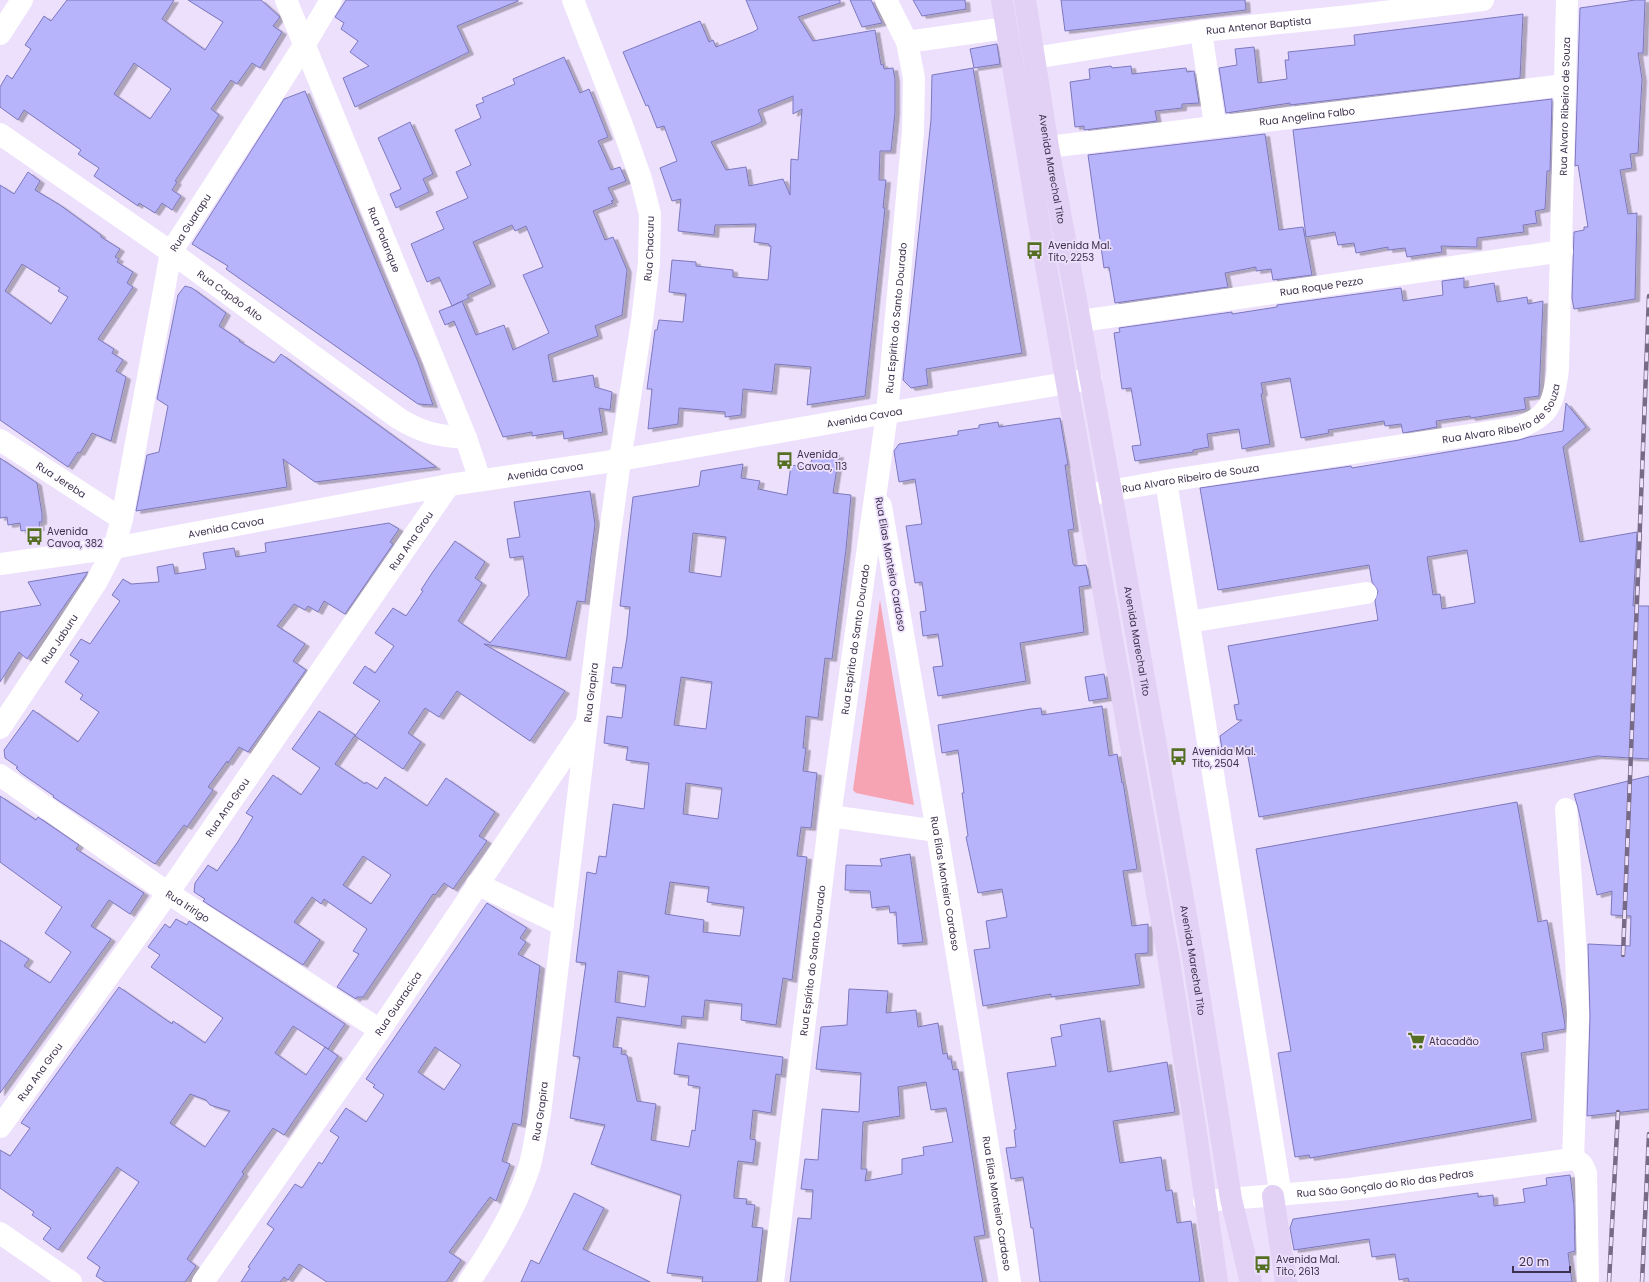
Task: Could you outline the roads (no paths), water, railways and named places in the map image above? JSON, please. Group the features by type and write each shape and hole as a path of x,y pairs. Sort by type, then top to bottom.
{"main road":[{"path":"1002,0 1067,383 1169,961 1196,1133 1204,1201 1217,1282"},
{"name":"Avenida Marechal Tito","path":"1025,0 1048,146 1112,491 1193,956 1231,1200 1251,1282"},
{"path":"1277,1196 1286,1282"}],"street":[{"path":"0,34 22,0"},
{"name":"Rua Palanque","path":"286,0 466,438 480,480"},
{"name":"Rua Guarapu","path":"114,548 122,518 171,252 305,44 331,0"},
{"name":"Rua Chacuru","path":"574,0 625,132 641,178 650,214 649,263 642,321 620,460"},
{"name":"Rua Espírito do Santo Dourado","path":"773,1282 830,816 887,413 913,132 914,78 907,42 886,0"},
{"name":"Rua Antenor Baptista","path":"1034,58 1349,8 1483,0"},
{"name":"Rua Alvaro Ribeiro de Souza","path":"1087,495 1166,481 1517,428 1531,424 1541,417 1549,408 1555,393 1562,251 1567,0"},
{"path":"907,42 1006,28"},
{"path":"1200,31 1215,126"},
{"name":"Rua Angelina Falbo","path":"1048,146 1565,85"},
{"name":"Rua Capão Alto","path":"0,134 171,252 398,418 415,429 430,434 466,438"},
{"name":"Rua Roque Pezzo","path":"1081,322 1562,251"},
{"name":"Avenida Cavoa","path":"0,564 114,548 449,485 620,460 1091,379"},
{"name":"Rua Jereba","path":"0,440 122,518"},
{"name":"Rua Grapira","path":"469,1282 483,1262 516,1204 529,1167 540,1114 620,460"},
{"path":"1166,481 1277,1196"},
{"name":"Rua Ana Grou","path":"0,1127 168,893 449,485"},
{"name":"Rua Elias Monteiro Cardoso","path":"877,485 937,831 1010,1282"},
{"name":"Rua Jaburu","path":"0,728 60,638 96,581 114,548"},
{"path":"1189,622 1366,593"},
{"name":"Rua Guaracica","path":"203,1282 380,1030 477,884 589,721"},
{"name":"Rua Iririgo","path":"0,775 168,893 380,1030"},
{"path":"1566,809 1576,953 1578,1016 1569,1159 1579,1161 1584,1166 1586,1173 1588,1282"},
{"path":"830,816 937,831"},
{"path":"477,884 563,925"},
{"name":"Rua São Gonçalo do Rio das Pedras","path":"1204,1201 1231,1200 1349,1189 1569,1159"},
{"path":"0,1233 71,1282"}],"railway":[{"path":"1623,955 1649,296"},
{"path":"1609,1282 1618,1112"},
{"path":"1642,1282 1649,1134"}],"place":[{"name":"Avenida Mal. Tito, 2253","path":"1035,251"},
{"name":"Avenida Cavoa, 113","path":"784,460"},
{"name":"Avenida Cavoa, 382","path":"34,537"},
{"name":"Avenida Mal. Tito, 2504","path":"1179,757"},
{"name":"Atacadão","path":"1416,1041"},
{"name":"Avenida Mal. Tito, 2613","path":"1263,1265"}]}
